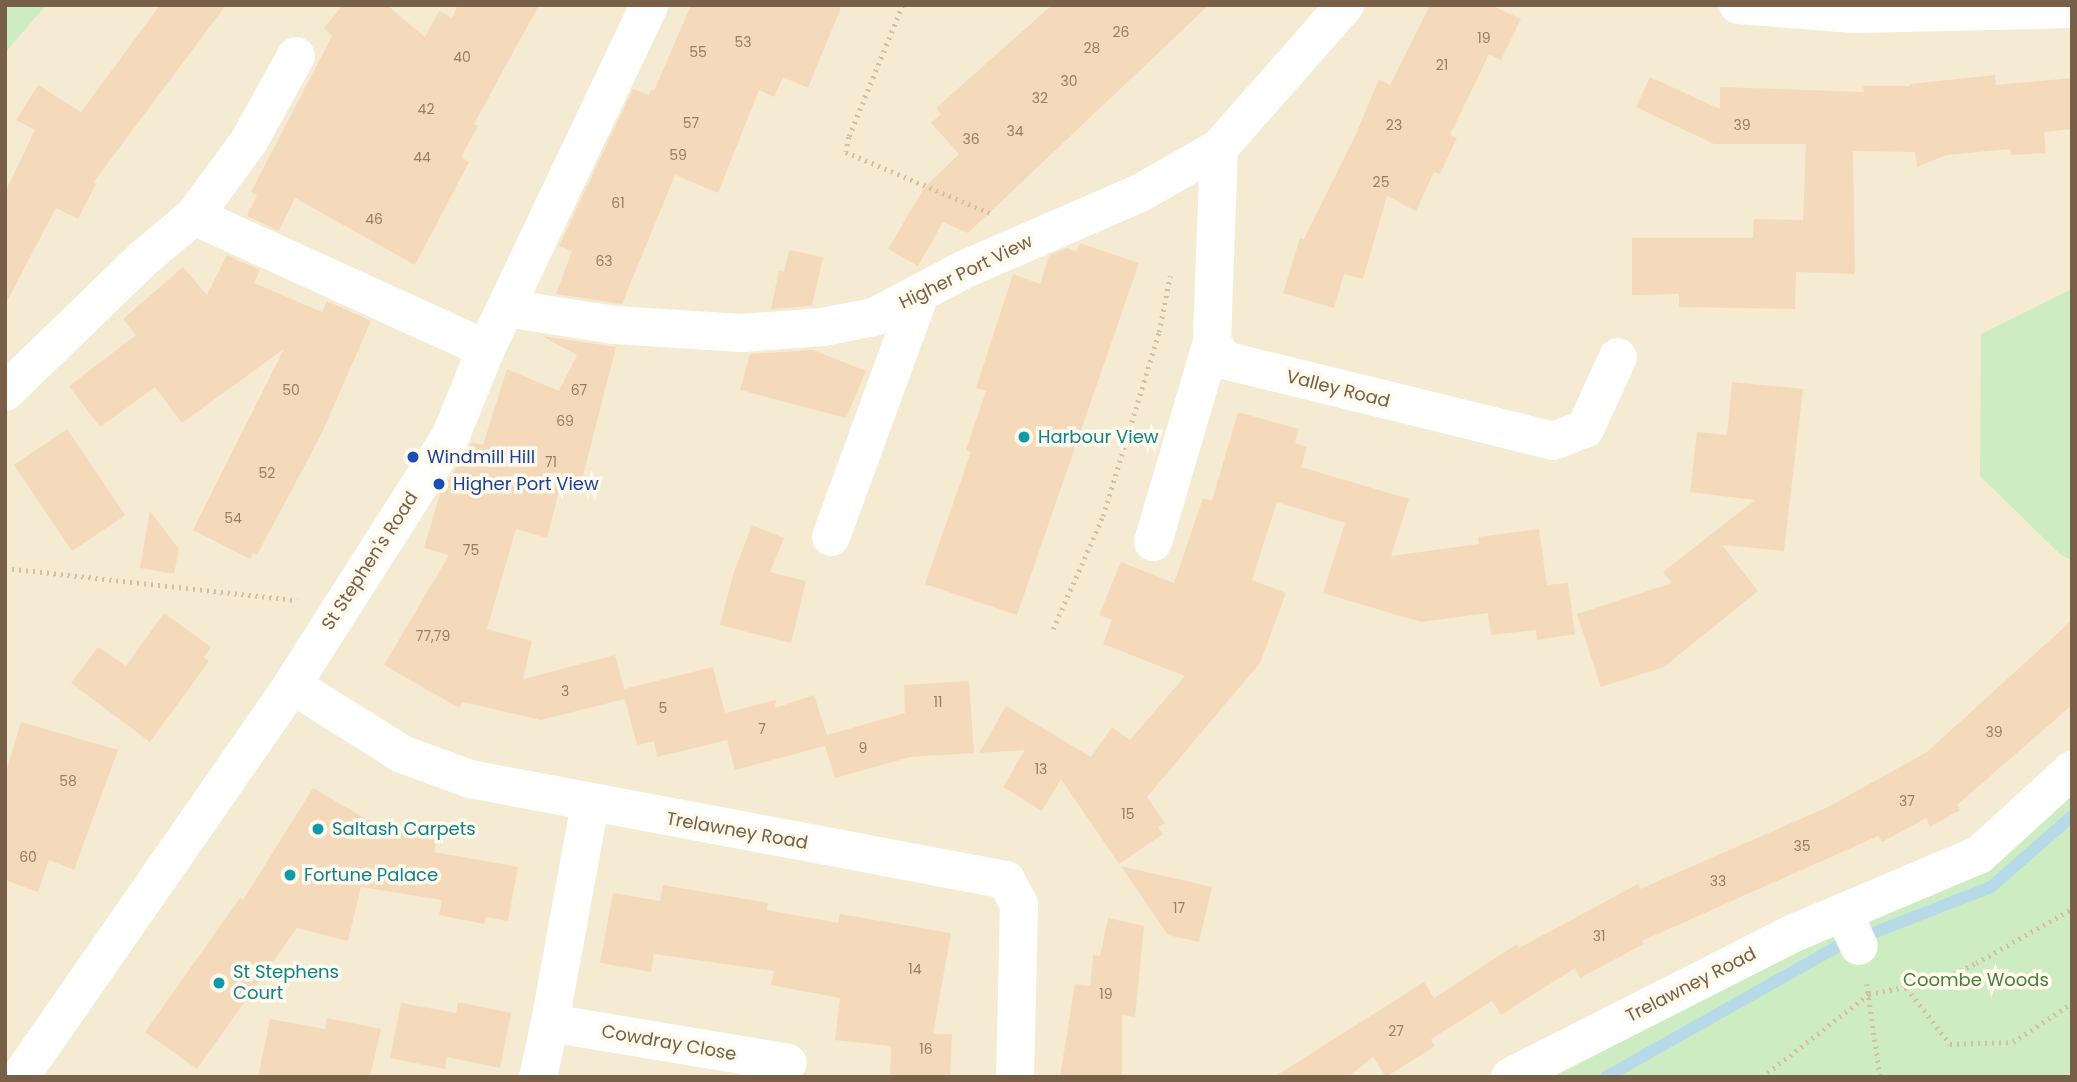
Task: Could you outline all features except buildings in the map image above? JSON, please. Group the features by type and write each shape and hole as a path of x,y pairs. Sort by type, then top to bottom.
{"street":[{"name":"St Stephen's Road","path":"20,1077 292,685 451,435 486,349 649,5"},
{"name":"Higher Port View","path":"506,308 615,325 742,333 823,327 874,317 919,296 963,270 1140,193 1219,148 1345,5"},
{"path":"1738,5 1855,13 2072,9"},
{"path":"9,409 136,265 194,216 249,141 296,56"},
{"path":"1153,542 1212,342 1219,148"},
{"path":"194,216 486,349"},
{"path":"831,537 919,296"},
{"name":"Valley Road","path":"1212,342 1224,360 1553,441 1585,429 1618,357"},
{"name":"Trelawney Road","path":"292,685 402,754 470,779 590,804 1006,880 1019,904 1015,1077"},
{"name":"Trelawney Road","path":"1510,1077 1794,933 1860,920 1979,855 2072,769"},
{"path":"538,1077 590,804"},
{"name":"Cowdray Close","path":"550,1023 788,1063"}],"path":[{"path":"903,5 849,137 846,152 980,209"},
{"path":"1053,629 1103,516 1159,332 1172,264"},
{"path":"5,568 276,598"},
{"path":"1762,1077 1869,994 1941,980 1976,964 2072,909"},
{"path":"1907,988 1951,1044 2013,1042 2072,1003"},
{"path":"1871,1018 1880,1077"}],"shaded area":[{"path":"5,5 2072,5 2072,1077 5,1077"}],"green space":[{"path":"5,5 46,5 5,53"},
{"path":"2072,289 2072,560 2061,555 1980,476 1981,334"},
{"name":"Coombe Woods","path":"2072,793 2072,1077 1510,1077"}],"waterway":[{"path":"1873,933 1991,887 2072,816"},
{"path":"1606,1077 1840,945"}],"place":[{"name":"Harbour View","path":"1024,437"},
{"name":"Windmill Hill","path":"413,457"},
{"name":"Higher Port View","path":"439,484"},
{"name":"Saltash Carpets","path":"318,829"},
{"name":"Fortune Palace","path":"290,875"},
{"name":"St Stephens Court","path":"219,983"}]}
